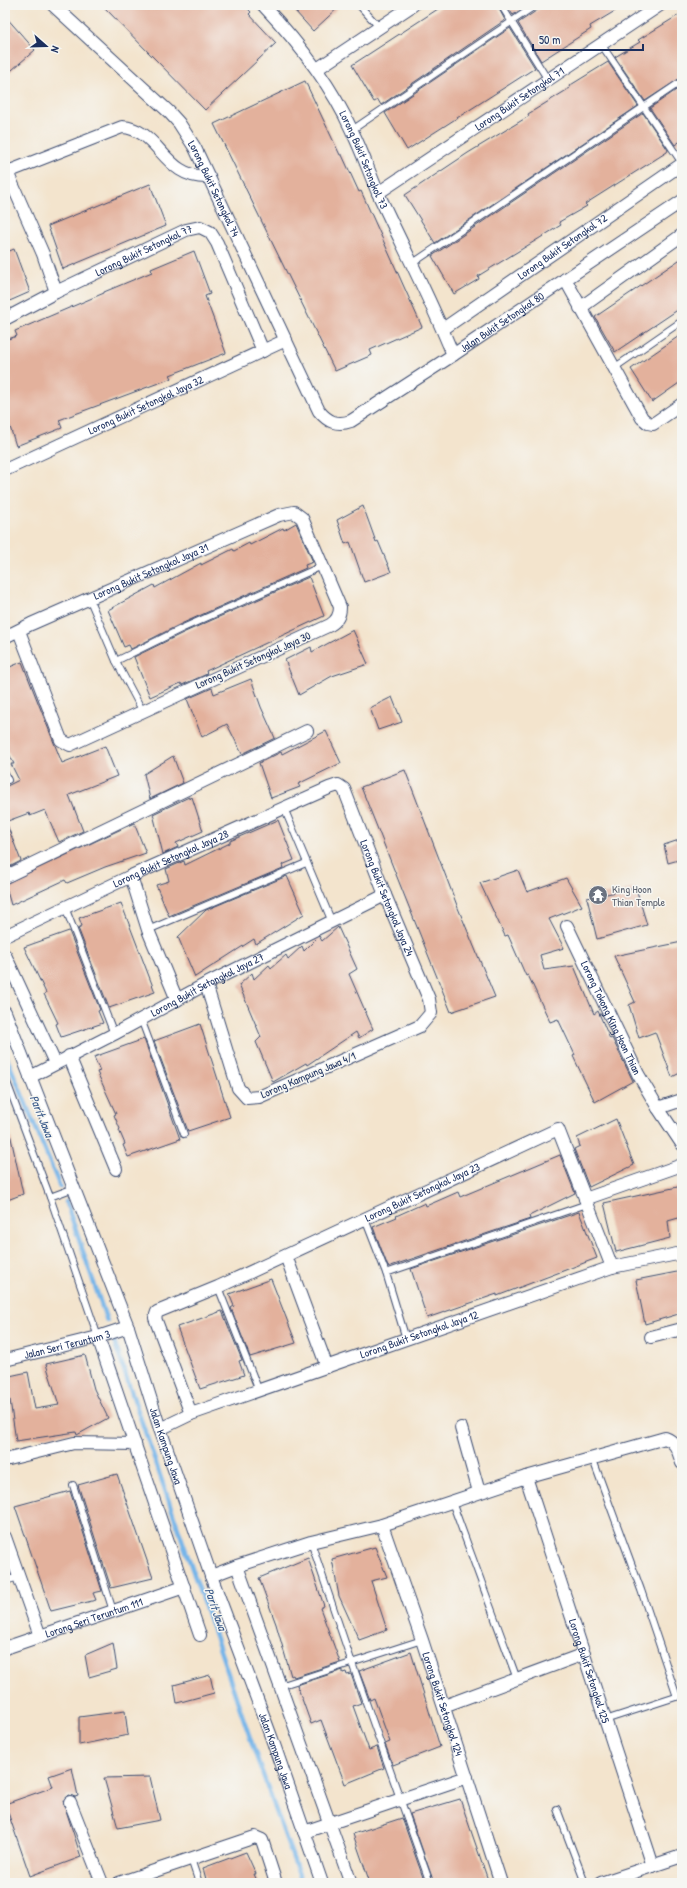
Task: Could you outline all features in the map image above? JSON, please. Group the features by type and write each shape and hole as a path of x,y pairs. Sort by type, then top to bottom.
{"street":[{"name":"Lorong Bukit Setongkol 74","path":"53,5 77,25 179,123 195,148 319,411"},
{"name":"Lorong Bukit Setongkol 73","path":"263,5 292,35 317,69 352,130 378,193 413,263 453,355"},
{"path":"317,69 413,5"},
{"name":"Lorong Bukit Setongkol 71","path":"378,193 660,5"},
{"path":"56,292 43,254 6,173 122,127 131,128 142,133 171,163 186,174 199,178 209,177"},
{"name":"Lorong Bukit Setongkol 72","path":"443,329 682,164"},
{"name":"Jalan Bukit Setongkol 80","path":"319,411 325,418 333,423 343,424 347,422 453,355 682,201"},
{"name":"Lorong Bukit Setongkol 77","path":"5,319 56,292 186,230 200,227 210,232 217,243 263,351"},
{"path":"580,308 682,235"},
{"path":"565,279 642,418 648,423 653,424 682,404"},
{"name":"Lorong Bukit Setongkol Jaya 32","path":"5,470 286,340"},
{"name":"Lorong Bukit Setongkol Jaya 31","path":"5,637 89,598 279,515 294,512 298,514"},
{"name":"Lorong Bukit Setongkol Jaya 30","path":"19,631 61,740 70,745 142,710 333,623 340,612 340,607 302,518 298,514"},
{"path":"5,877 307,731"},
{"name":"Lorong Bukit Setongkol Jaya 28","path":"5,936 131,876 338,785"},
{"name":"Lorong Bukit Setongkol Jaya 24","path":"338,785 344,789 385,895 429,999 431,1013"},
{"path":"131,876 148,930 177,1000"},
{"name":"Lorong Bukit Setongkol Jaya 27","path":"30,1077 114,1034 206,984 385,895"},
{"name":"Lorong Tokong King Hoon Thian","path":"567,926 638,1074 682,1144"},
{"path":"5,955 55,1063"},
{"name":"Lorong Kampung Jawa 4/1","path":"206,984 238,1088 247,1098 259,1097 420,1026 431,1013"},
{"name":"Jalan Kampung Jawa","path":"5,1012 128,1327 160,1429 211,1576 272,1739 322,1883"},
{"path":"69,1056 116,1169"},
{"path":"658,1108 682,1100"},
{"name":"Lorong Bukit Setongkol Jaya 23","path":"191,1414 155,1318 157,1312 218,1288 558,1129 612,1266"},
{"path":"586,1201 682,1165"},
{"name":"Lorong Bukit Setongkol Jaya 12","path":"160,1429 191,1414 612,1266 682,1252"},
{"path":"286,1256 327,1367"},
{"name":"Jalan Seri Teruntum 3","path":"5,1360 98,1337 128,1327"},
{"path":"651,1337 682,1329"},
{"path":"98,1337 200,1635"},
{"path":"461,1428 479,1492"},
{"path":"211,1576 236,1566 311,1542 382,1525 526,1476 665,1438 671,1440 675,1444 682,1463"},
{"path":"5,1460 74,1443 135,1444"},
{"name":"Lorong Bukit Setongkol 125","path":"526,1476 653,1866"},
{"name":"Lorong Bukit Setongkol 124","path":"382,1525 444,1706 501,1883"},
{"path":"5,1537 40,1636"},
{"path":"236,1566 351,1883"},
{"name":"Lorong Seri Teruntum 111","path":"5,1648 184,1587"},
{"path":"444,1706 584,1654"},
{"path":"304,1832 467,1777"},
{"path":"70,1802 102,1883"},
{"path":"119,1883 255,1837 262,1840 276,1883"},
{"path":"601,1883 682,1856"}],"lane":[{"path":"359,5 380,28"},
{"path":"501,5 548,80"},
{"path":"352,130 536,5"},
{"path":"601,44 645,106 682,164"},
{"path":"413,263 682,81"},
{"path":"614,368 682,321"},
{"path":"116,661 183,628 322,566"},
{"path":"89,598 116,661 142,710"},
{"path":"5,774 8,780"},
{"path":"284,808 332,922"},
{"path":"148,930 306,863"},
{"path":"65,907 114,1034"},
{"path":"141,1019 184,1134"},
{"path":"5,1077 50,1197 98,1337"},
{"path":"50,1197 74,1188"},
{"path":"386,1273 586,1201"},
{"path":"365,1219 386,1273 406,1339"},
{"path":"218,1288 259,1391"},
{"path":"592,1457 680,1696 605,1720"},
{"path":"73,1485 113,1611"},
{"path":"452,1502 517,1679"},
{"path":"311,1542 430,1883"},
{"path":"5,1581 19,1576"},
{"path":"280,1686 422,1640"},
{"path":"557,1809 585,1883"},
{"path":"191,1859 199,1883"}],"building":[{"path":"102,5 244,5 251,12 249,14 276,43 205,110"},
{"path":"302,5 341,5 313,31 295,11"},
{"path":"444,5 497,5 505,20 381,105 378,100 374,102 352,65"},
{"path":"506,5 528,5 513,15"},
{"path":"540,5 625,5 590,26 591,29 541,61 518,23 539,9"},
{"path":"682,13 682,77 645,101 615,57 640,42 638,40"},
{"path":"5,16 35,50 5,76"},
{"path":"510,28 535,68 407,150 385,113"},
{"path":"608,62 638,106 435,243 405,195 468,153 529,116 528,114"},
{"path":"305,81 340,155 342,155 359,192 361,191 422,327 370,350 372,355 335,371 214,124"},
{"path":"682,86 682,140 675,145 650,108"},
{"path":"643,113 668,150 667,152 585,204 587,206 559,222 561,225 478,276 479,279 454,294 432,256"},
{"path":"150,184 166,226 63,269 48,226"},
{"path":"14,249 30,292 5,303 5,253"},
{"path":"194,251 210,294 205,296 226,353 170,375 172,378 59,420 62,428 16,446 5,411 5,340 17,336 15,331 152,272 151,269"},
{"path":"682,258 682,307 615,352 595,317"},
{"path":"682,334 682,381 652,402 631,369"},
{"path":"363,506 376,542 378,541 391,572 364,582 350,542 345,544 337,520"},
{"path":"296,523 313,562 305,565 306,568 181,624 131,649 129,645 124,647 108,610 154,585 155,588 201,563 201,565 233,549 234,551 249,543 250,545"},
{"path":"309,577 324,616 206,671 207,674 182,685 181,683 150,697 134,657 185,632"},
{"path":"353,630 368,664 332,676 299,695 285,660 311,647 312,652"},
{"path":"22,662 62,763 105,746 117,776 69,795 83,831 59,842 45,810 30,816 29,813 5,822 5,787 19,780 11,764 14,764 5,746 5,669"},
{"path":"251,679 261,707 275,738 242,754 227,724 202,737 187,699 212,688 214,694"},
{"path":"392,697 402,722 378,730 370,708"},
{"path":"326,731 341,763 298,784 300,787 271,798 259,763 281,752 282,754"},
{"path":"173,756 183,783 150,799 144,774"},
{"path":"405,770 458,908 495,997 451,1012 361,787"},
{"path":"189,797 189,799 192,797 203,831 176,843 178,847 163,854 153,814"},
{"path":"278,820 294,860 282,865 283,868 169,916 156,885 169,881 166,869 184,861 185,865 230,843 230,841"},
{"path":"5,822 21,861 5,869"},
{"path":"134,823 146,853 105,867 67,883 65,880 11,905 5,884"},
{"path":"682,839 682,859 668,863 664,845"},
{"path":"518,870 527,892 566,878 582,906 549,919 564,948 540,955 544,970 574,966 594,1014 598,1011 610,1039 612,1038 633,1081 595,1102 573,1056 575,1055 558,1019 550,1022 528,975 526,976 508,935 505,936 480,883"},
{"path":"287,876 304,914 256,944 254,939 195,977 178,937 206,910"},
{"path":"636,888 647,925 597,939 587,898"},
{"path":"121,903 155,992 109,1008 78,928 82,926 79,918"},
{"path":"338,927 357,969 349,974 373,1029 359,1038 356,1032 307,1065 306,1063 273,1082 256,1042 261,1037 239,985 252,973 254,979 269,965 271,968 286,955 288,959 302,946 304,951 319,936 322,941"},
{"path":"69,931 100,1010 98,1011 103,1023 61,1037 56,1024 58,1023 44,994 46,993 24,947"},
{"path":"682,942 682,1072 672,1077 655,1032 639,1038 629,1005 635,1002 614,956"},
{"path":"200,1024 230,1117 188,1131 154,1041"},
{"path":"144,1039 180,1139 128,1157 123,1145 125,1144 119,1130 120,1129 114,1115 116,1114 97,1072 100,1071 94,1057"},
{"path":"616,1119 634,1165 589,1187 574,1149 580,1146 577,1138"},
{"path":"5,1133 10,1133 23,1194 5,1201"},
{"path":"560,1155 575,1193 529,1216 530,1219 388,1267 373,1227 425,1203 426,1206 458,1192 460,1197"},
{"path":"682,1186 682,1217 668,1221 670,1238 616,1252 604,1203"},
{"path":"579,1212 597,1258 497,1296 497,1294 427,1318 411,1269"},
{"path":"682,1271 682,1313 645,1324 636,1280"},
{"path":"271,1279 296,1343 250,1357 231,1308 234,1306 229,1294"},
{"path":"222,1311 242,1360 239,1361 244,1375 200,1389 177,1327"},
{"path":"85,1355 94,1389 108,1418 77,1435 76,1432 16,1441 10,1400 5,1402 5,1377 28,1372 35,1409 59,1405 46,1364"},
{"path":"117,1474 153,1578 111,1588 78,1485"},
{"path":"70,1491 102,1591 93,1593 96,1600 51,1611 15,1506"},
{"path":"375,1547 387,1577 371,1581 387,1630 359,1640 339,1596 332,1559"},
{"path":"308,1558 324,1606 320,1608 340,1662 294,1677 293,1675 291,1676 276,1624 259,1578"},
{"path":"113,1643 117,1669 89,1677 85,1655"},
{"path":"411,1652 440,1747 393,1765 385,1744 390,1742 374,1698 370,1700 359,1671"},
{"path":"343,1670 343,1673 346,1672 347,1675 351,1674 361,1703 353,1706 369,1750 377,1747 384,1768 345,1784 321,1720 311,1724 297,1685"},
{"path":"210,1675 214,1693 177,1703 174,1685"},
{"path":"125,1711 128,1735 79,1745 79,1717"},
{"path":"72,1768 78,1796 75,1797 68,1795 63,1801 81,1857 30,1876 5,1804 53,1787 49,1776"},
{"path":"150,1777 160,1820 118,1828 104,1778"},
{"path":"460,1799 489,1883 434,1883 410,1814"},
{"path":"402,1818 425,1883 370,1883 353,1834"},
{"path":"246,1852 256,1874 254,1874 258,1883 207,1883 203,1868"}],"waterway":[{"name":"Parit Jawa","path":"5,1053 60,1187"},
{"name":"Parit Jawa","path":"66,1202 107,1321"},
{"name":"Parit Jawa","path":"114,1341 258,1761 302,1883"}],"place":[{"name":"King Hoon Thian Temple","path":"598,895"}]}
